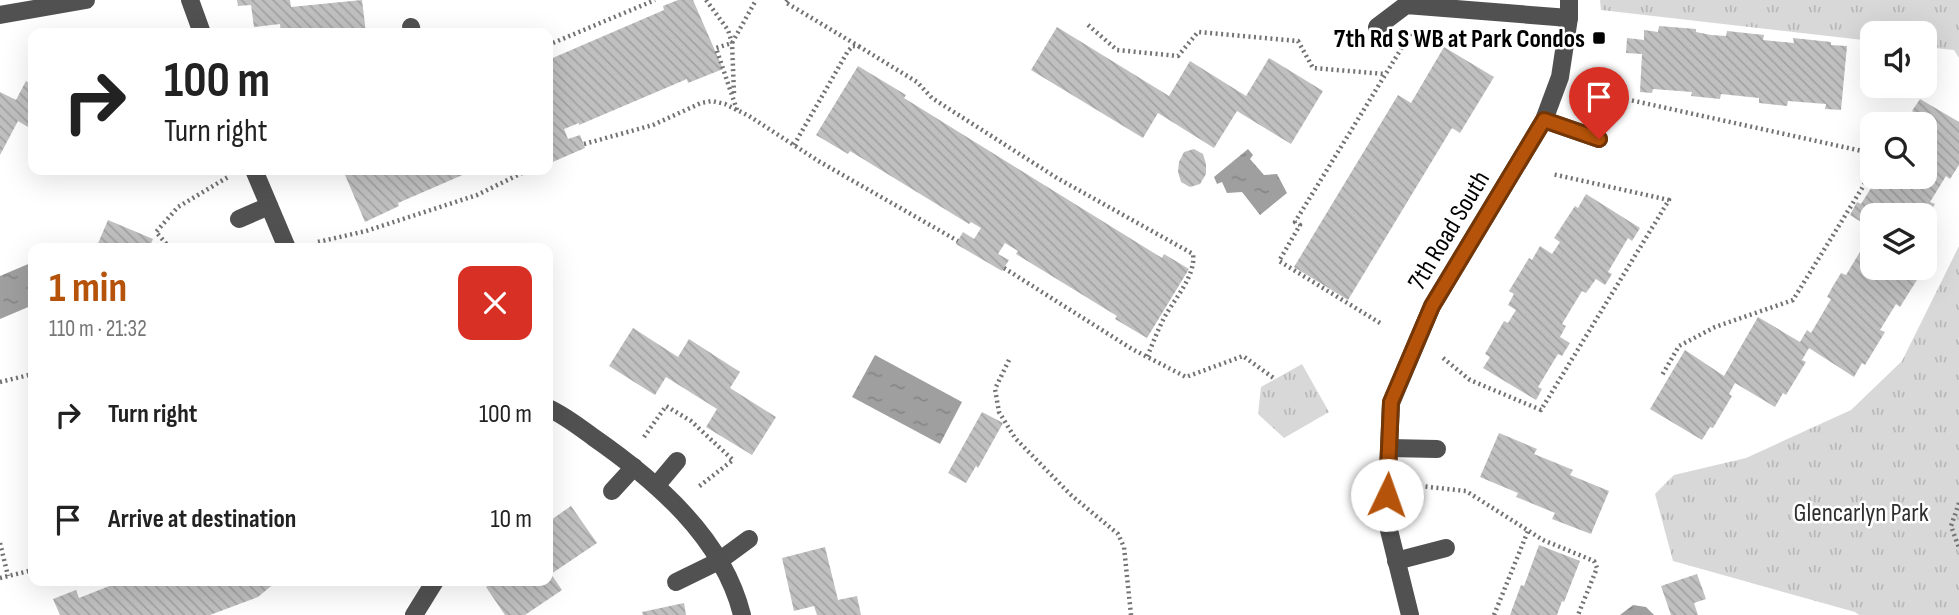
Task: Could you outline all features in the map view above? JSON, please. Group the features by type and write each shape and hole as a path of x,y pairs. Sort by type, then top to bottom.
{"street":[{"path":"0,15 86,0"},
{"path":"190,0 200,28"},
{"path":"1377,27 1406,5 1569,9"},
{"name":"7th Road South","path":"1410,615 1386,519 1391,402 1432,306 1544,120 1560,77 1569,9"},
{"path":"1544,120 1599,139"},
{"path":"256,175 285,243"},
{"path":"239,219 269,206"},
{"path":"553,416 634,467 691,522 719,561 742,615"},
{"path":"1389,447 1437,449"},
{"path":"656,486 677,461"},
{"path":"612,491 634,467"},
{"path":"676,582 719,561 749,539"},
{"path":"1396,561 1447,548"},
{"path":"414,615 431,586"}],"path":[{"path":"553,43 655,0"},
{"path":"706,0 728,30 732,43 733,99"},
{"path":"738,110 716,48 732,43 757,0"},
{"path":"787,0 785,2 917,82 932,99 1057,178 1194,254 1195,262 1191,273 1163,320 1147,357"},
{"path":"1380,323 1279,261 1300,225 1295,222 1415,24"},
{"path":"1088,25 1117,50 1178,56 1199,32 1298,41 1313,68 1385,74"},
{"path":"793,145 848,51 853,46 860,47"},
{"path":"1589,91 1871,153 1864,185 1793,300 1714,327 1679,346 1661,377"},
{"path":"584,144 653,125 701,103 712,101 738,110 958,241"},
{"path":"1443,358 1470,380 1541,410 1669,201 1552,174"},
{"path":"318,242 366,231 477,195 518,175"},
{"path":"166,243 156,232 178,207 228,177"},
{"path":"1004,268 1147,357 1186,377 1243,356 1275,379"},
{"path":"1009,360 995,389 999,412 1014,438 1043,469 1118,534 1124,547 1131,615"},
{"path":"0,382 28,375"},
{"path":"645,438 666,406 691,421 733,460 697,488"},
{"path":"1420,486 1466,491 1543,540 1594,561 1597,568 1578,615"},
{"path":"1959,503 1951,526 1959,548"},
{"path":"1494,615 1528,531"},
{"path":"0,543 8,576"},
{"path":"0,578 28,570"}],"green space":[{"path":"1600,0 1959,0 1959,58 1954,50 1937,48 1937,21 1860,21 1860,40 1601,10"},
{"name":"Glencarlyn Park","path":"1959,246 1959,615 1859,615 1673,561 1655,494 1674,475 1746,458 1851,410 1902,361"},
{"path":"1302,364 1329,412 1284,438 1258,414 1261,387"}],"water":[{"path":"1248,149 1253,155 1250,159 1264,175 1277,174 1287,193 1260,215 1242,192 1227,193 1222,182 1217,184 1214,177"},
{"path":"28,264 28,307 0,319 0,276"},
{"path":"875,355 962,402 940,444 852,397"},
{"path":"1633,605 1646,607 1654,615 1620,615"}],"building":[{"path":"237,0 290,0 291,7 362,0 365,28 280,28 280,24 254,27 251,5 238,6"},
{"path":"678,0 693,0 723,69 688,83 687,79 564,129 568,139 580,135 585,148 553,162 553,58 664,10 663,6"},
{"path":"1659,26 1696,29 1696,32 1711,35 1726,36 1727,31 1764,35 1763,40 1794,43 1793,38 1847,46 1841,110 1825,109 1826,104 1788,101 1787,106 1759,103 1759,98 1721,94 1720,99 1691,96 1692,92 1653,89 1652,93 1640,92 1642,54 1626,53 1627,38 1644,40 1644,30 1658,32"},
{"path":"1057,27 1169,96 1190,61 1246,96 1269,58 1323,91 1291,144 1237,111 1214,148 1158,113 1143,138 1031,70"},
{"path":"1444,47 1494,77 1460,133 1452,128 1348,300 1294,267 1398,95 1411,103"},
{"path":"858,66 906,95 904,98 1162,258 1164,254 1189,269 1147,338 1115,319 1117,316 1016,254 1018,251 1005,243 998,254 1009,260 1002,271 956,244 963,232 974,239 981,228 971,222 969,224 850,151 848,154 816,135"},
{"path":"26,81 28,82 28,127 18,121 0,155 0,92 16,100"},
{"path":"1920,99 1959,122 1959,165 1950,179 1946,176 1930,202 1932,203 1862,203 1870,189 1937,189 1937,112 1912,111"},
{"path":"1194,149 1203,154 1206,174 1200,184 1190,187 1181,182 1179,162 1184,152"},
{"path":"345,175 462,175 398,203 399,206 365,222"},
{"path":"1586,194 1640,228 1632,241 1628,238 1608,272 1612,274 1605,285 1596,279 1586,293 1582,291 1562,324 1566,326 1560,337 1570,343 1562,356 1558,354 1538,387 1542,389 1536,400 1483,368 1490,357 1485,354 1504,321 1508,323 1516,310 1508,305 1514,294 1509,291 1529,258 1532,260 1540,246 1552,254 1560,242 1554,238"},
{"path":"1857,202 1860,204 1860,221 1850,215"},
{"path":"108,220 153,239 151,243 98,243"},
{"path":"1860,252 1860,280 1917,280 1900,307 1896,304 1880,330 1885,332 1865,365 1862,363 1854,377 1809,348 1802,360 1806,362 1786,395 1783,393 1775,407 1735,383 1729,394 1732,396 1713,428 1710,427 1702,440 1650,409 1685,350 1724,376 1758,317 1800,342 1807,330 1811,333 1831,299 1827,297 1841,273 1846,275"},
{"path":"633,328 678,357 689,339 740,372 730,388 776,417 752,455 706,427 717,409 666,377 655,395 609,366"},
{"path":"982,412 1003,423 978,468 976,466 966,483 948,473"},
{"path":"1499,433 1537,449 1534,454 1573,470 1570,475 1609,491 1591,534 1552,519 1555,513 1516,497 1518,493 1480,477"},
{"path":"571,506 597,543 553,573 553,519"},
{"path":"1539,545 1580,561 1564,602 1562,601 1557,615 1510,615 1521,585 1524,586"},
{"path":"825,547 838,600 857,596 861,615 817,615 814,606 794,611 782,558"},
{"path":"1697,574 1706,599 1694,603 1698,615 1671,615 1661,586"},
{"path":"553,577 562,590 525,615 505,615 486,587 553,586"},
{"path":"109,586 271,586 258,597 210,615 60,615 53,599 76,590 79,598"},
{"path":"684,603 686,615 643,615 642,612"}],"place":[{"name":"7th Rd S WB at Park Condos","path":"1599,38"}],"route":[{"path":"1387,495 1391,402 1432,306 1544,120 1599,139"}]}
